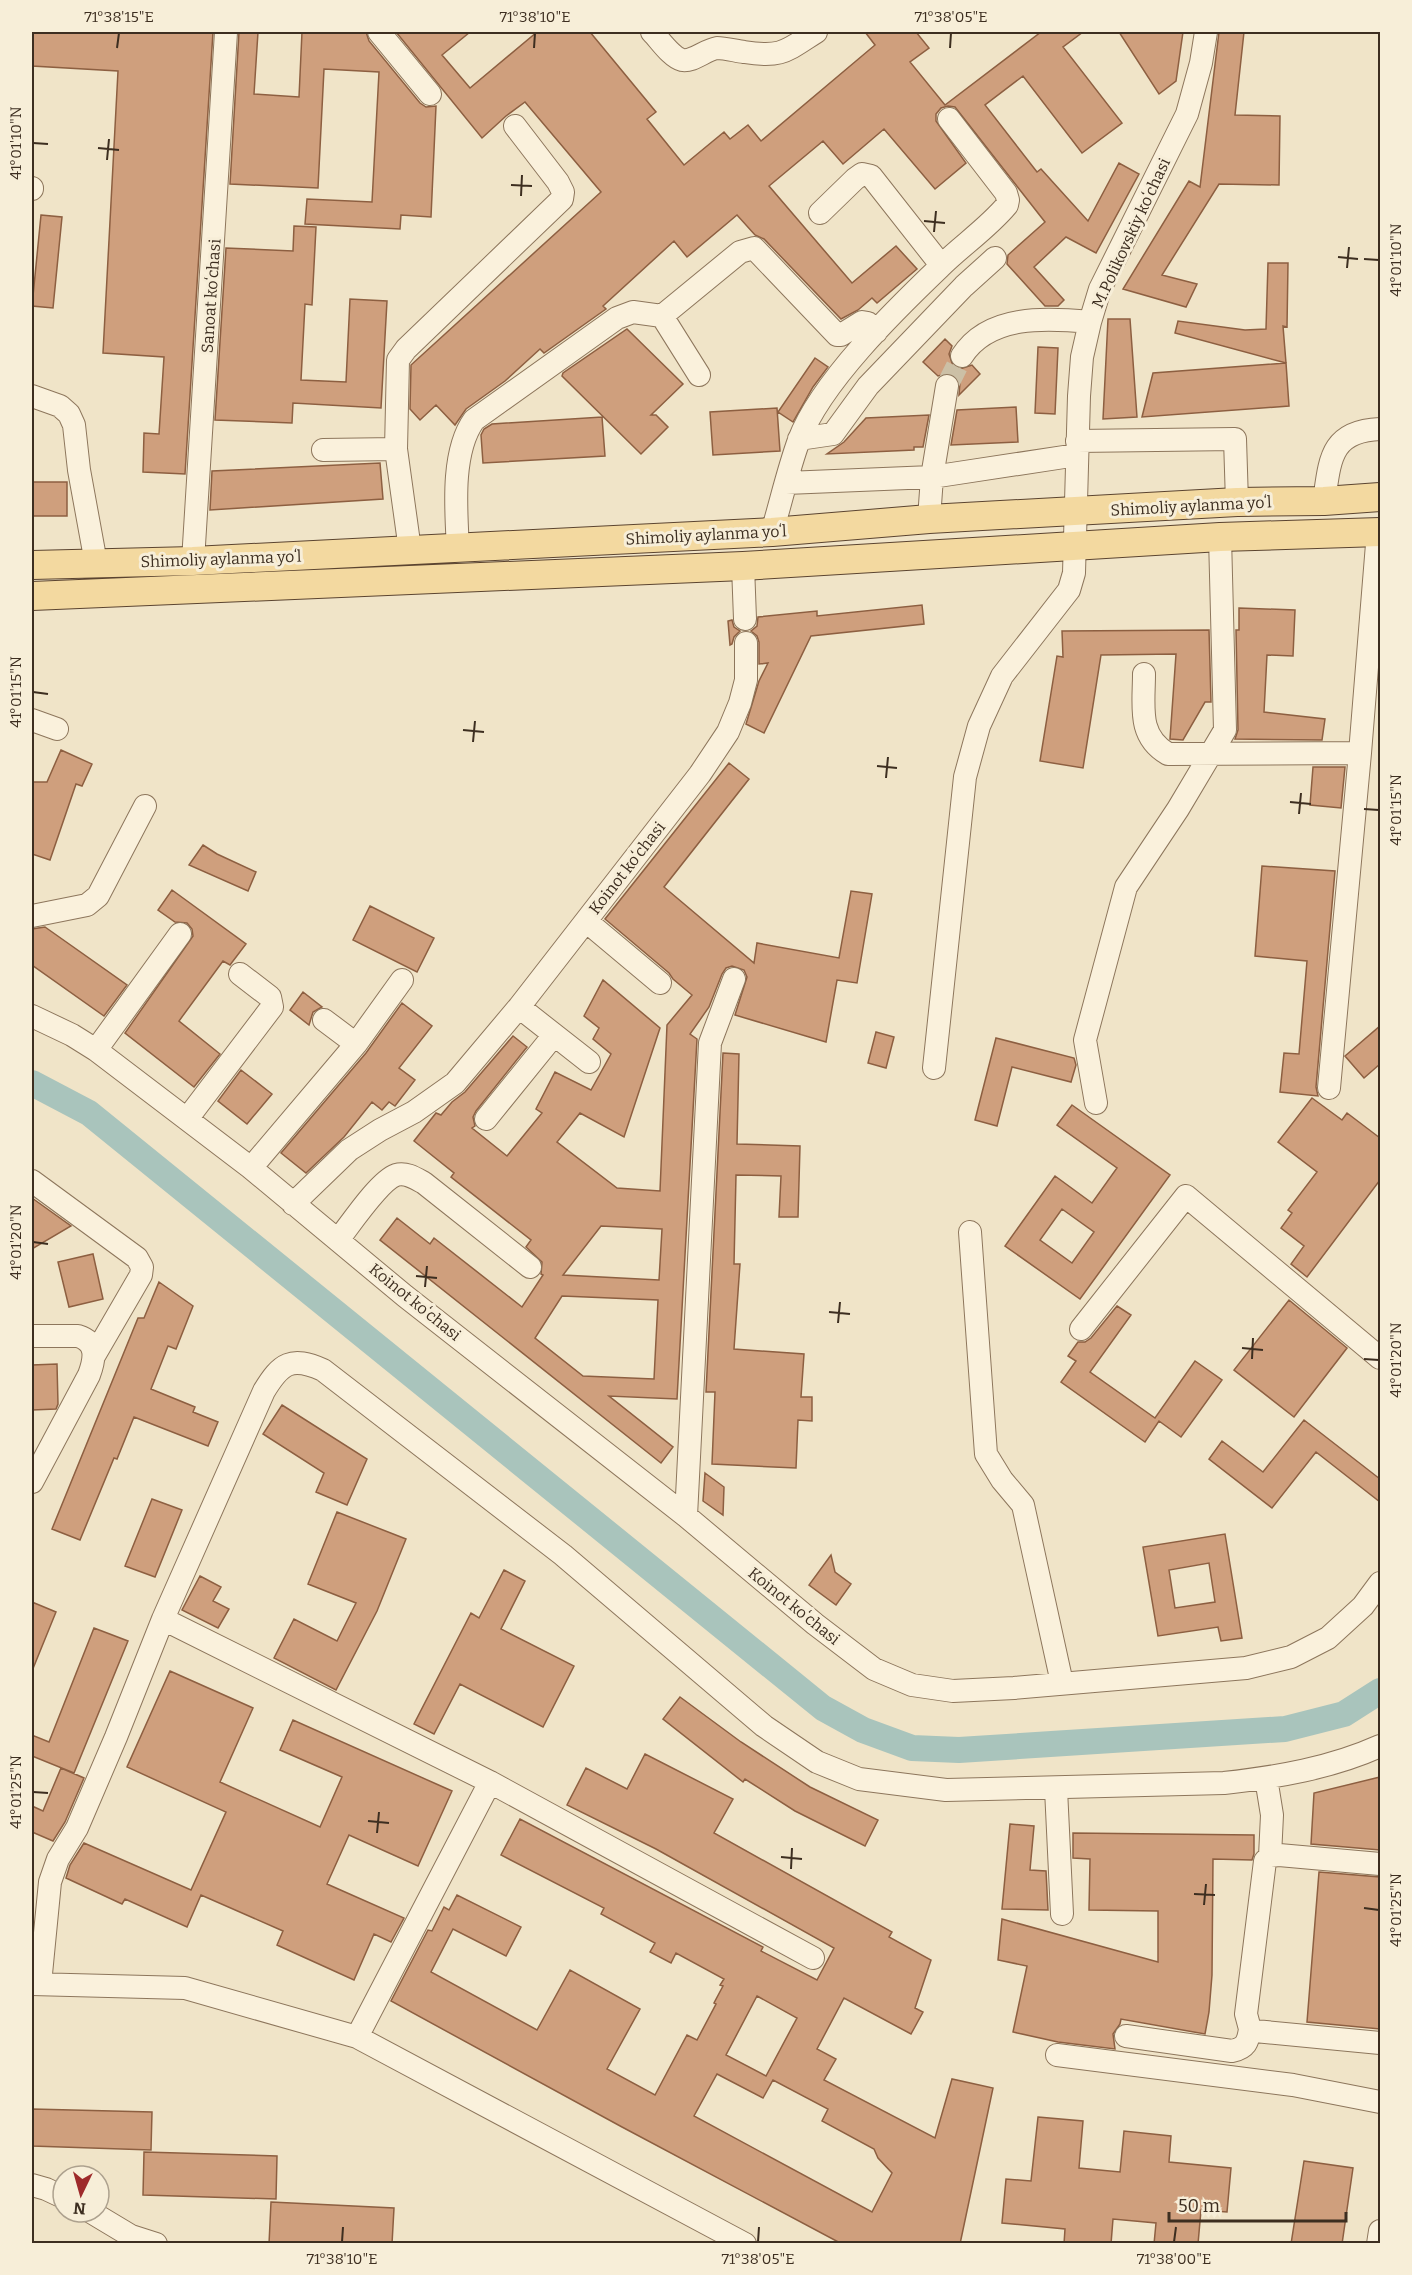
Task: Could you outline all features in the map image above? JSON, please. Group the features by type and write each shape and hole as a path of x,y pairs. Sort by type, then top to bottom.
{"main road":[{"name":"Shimoliy aylanma yoʻl","path":"32,565 193,561 458,548 772,532 929,519 1237,502 1324,501 1380,497"},
{"name":"Shimoliy aylanma yoʻl","path":"32,596 742,566 1075,548 1220,537 1379,532"}],"street":[{"name":"Sanoat koʻchasi","path":"193,561 226,32"},
{"path":"379,32 430,94"},
{"path":"652,32 677,57 690,60 705,51 718,48 769,55 783,53 816,32"},
{"name":"M.Polikovskiy koʻchasi","path":"934,1068 965,777 979,726 1002,676 1069,590 1074,573 1082,357 1090,322 1100,289 1187,114 1201,63 1206,32"},
{"path":"772,532 799,439 811,415 833,382 876,332 941,266 1002,211 1008,200 1006,193 949,119"},
{"path":"410,550 396,449 398,360 406,349 562,199 563,192 558,182 515,126"},
{"path":"820,213 855,179 862,174 871,176 941,266"},
{"path":"458,548 457,496 460,455 466,431 474,420 617,318 633,312 662,316 740,252 754,248 831,331 841,335 862,322 868,323 876,332"},
{"path":"799,439 833,434 868,386 964,286 995,258"},
{"path":"662,316 699,375"},
{"path":"962,356 979,338 1017,322 1045,318 1090,322"},
{"path":"929,519 932,477 947,386"},
{"path":"32,396 60,406 69,414 74,425 96,563"},
{"path":"1324,501 1335,447 1344,438 1354,433 1380,429"},
{"path":"786,483 932,477 1077,448 1235,439 1237,502"},
{"path":"323,450 396,449"},
{"path":"1329,1088 1379,532"},
{"path":"1096,1103 1085,1040 1126,886 1178,809 1225,730 1220,537"},
{"path":"742,566 745,619"},
{"name":"Koinot koʻchasi","path":"293,1204 349,1150 414,1112 455,1083 519,1007 700,774 728,732 740,703 746,680 746,643"},
{"path":"1144,674 1144,717 1147,732 1156,747 1168,754 1360,753"},
{"path":"32,720 57,729"},
{"path":"32,916 87,905 98,896 145,806"},
{"path":"586,921 660,983"},
{"path":"96,1050 180,934"},
{"path":"187,1119 272,1006 270,997 240,974"},
{"path":"686,1516 710,1043 734,979"},
{"path":"251,1168 356,1044 402,980"},
{"path":"519,1007 589,1062"},
{"name":"Koinot koʻchasi","path":"32,1016 72,1035 96,1050 187,1119 251,1168 405,1296 686,1516 815,1624 874,1669 912,1685 952,1691 1014,1688 1246,1668 1291,1657 1328,1638 1363,1605 1380,1583"},
{"path":"324,1020 356,1044"},
{"path":"486,1119 554,1035"},
{"path":"338,1240 376,1191 396,1175 410,1175 424,1183 530,1267"},
{"path":"32,1181 137,1258 142,1267 141,1275 94,1356 89,1375 32,1482"},
{"path":"1081,1329 1186,1196 1380,1358"},
{"path":"970,1232 986,1454 1002,1480 1023,1504 1062,1683"},
{"path":"32,1336 85,1338 90,1342 94,1356"},
{"path":"745,2244 357,2037 185,1988 36,1984 50,1882 58,1859 77,1828 163,1619 264,1391 275,1373 285,1364 296,1362 309,1364 323,1370 563,1555 764,1726 817,1762 860,1779 946,1790 1224,1783 1266,1778 1354,1758 1380,1746"},
{"path":"163,1619 490,1782 813,1958"},
{"path":"1266,1778 1272,1815 1270,1856"},
{"path":"357,2037 490,1782"},
{"path":"1056,1789 1062,1914"},
{"path":"1126,2036 1232,2051 1242,2049 1248,2042 1250,2029 1246,2014 1265,1861 1270,1856 1279,1855 1380,1864"},
{"path":"1250,2029 1380,2043"},
{"path":"1057,2055 1293,2085 1380,2102"},
{"path":"32,2185 51,2192"},
{"path":"104,2224 117,2236 131,2235 156,2244"},
{"path":"1378,2244 1380,2231"}],"building":[{"path":"32,32 213,32 185,474 143,472 144,433 159,434 164,357 103,353 118,71 32,66"},
{"path":"239,32 258,32 254,94 299,97 302,32 366,32 369,41 420,103 426,107 436,106 431,217 401,215 400,229 305,224 307,199 372,202 379,72 324,69 318,188 230,184"},
{"path":"396,32 470,32 442,55 470,88 537,32 590,32 656,112 647,119 684,165 724,132 730,139 748,125 761,141 875,45 865,32 916,32 929,48 910,62 945,105 1041,32 1083,32 1063,47 1122,123 1082,153 1023,76 985,105 1037,172 1041,169 1088,221 1119,163 1139,174 1096,253 1066,237 1034,267 1064,300 1058,306 1045,306 1007,264 1008,255 1045,222 955,107 941,108 936,114 936,121 966,163 935,189 884,129 843,164 823,141 769,186 852,283 896,246 917,269 877,303 872,298 858,310 841,319 764,239 755,235 737,215 687,257 674,241 603,306 606,309 544,353 540,349 505,381 466,409 455,425 436,405 420,420 410,409 411,365 601,192 525,102 482,138"},
{"path":"1119,32 1183,32 1176,81 1159,94"},
{"path":"1219,32 1244,32 1235,115 1280,116 1279,185 1219,184 1162,275 1197,284 1186,307 1123,289 1189,181 1200,187"},
{"path":"41,215 62,217 53,308 32,306"},
{"path":"294,226 316,227 312,305 305,304 301,380 346,382 350,299 387,301 381,408 293,403 292,423 215,420 226,248 293,251"},
{"path":"1268,263 1288,263 1287,327 1283,326 1286,363 1175,333 1178,321 1245,330 1266,329"},
{"path":"1108,319 1130,319 1137,417 1103,419"},
{"path":"627,329 683,384 651,415 656,415 668,427 641,454 562,376 563,373"},
{"path":"945,339 952,346 949,354 953,366 960,369 972,365 980,374 959,395 960,382 956,376 949,373 938,376 923,362"},
{"path":"1038,347 1058,348 1055,414 1035,413"},
{"path":"815,358 828,367 813,387 793,422 778,412"},
{"path":"1286,363 1289,406 1142,417 1153,373"},
{"path":"1016,407 1018,442 951,445 957,410"},
{"path":"777,408 780,451 713,455 710,412"},
{"path":"929,415 923,447 914,447 914,450 827,454 844,442 866,418"},
{"path":"602,417 605,456 483,463 481,435 484,429 492,424"},
{"path":"380,463 383,499 210,510 212,471"},
{"path":"32,482 67,482 67,516 32,516"},
{"path":"922,605 924,624 811,636 764,733 746,724 759,681 768,663 759,664 759,642 757,636 751,631 757,626 758,617 817,611 817,616"},
{"path":"1239,608 1295,610 1293,656 1267,655 1264,712 1325,719 1322,740 1235,739 1238,730 1236,630 1239,630"},
{"path":"732,620 734,627 740,631 730,645 728,621"},
{"path":"1209,630 1211,702 1205,702 1183,740 1170,739 1176,654 1101,655 1083,768 1040,761 1057,656 1063,657 1062,631"},
{"path":"61,750 92,764 82,786 76,784 50,860 32,854 32,782 47,782"},
{"path":"729,763 749,779 664,887 754,963 757,943 839,958 851,891 872,894 857,983 837,980 826,1042 735,1015 747,977 744,970 732,966 726,968 722,974 709,1007 690,1034 697,1039 677,1399 609,1396 673,1447 661,1463 380,1240 397,1218 430,1244 434,1238 522,1307 543,1275 541,1274 542,1262 526,1247 531,1240 451,1177 454,1173 414,1141 436,1113 441,1115 465,1092 513,1036 527,1047 476,1111 473,1117 475,1126 472,1128 507,1156 542,1113 536,1109 555,1072 591,1090 611,1054 593,1039 599,1028 584,1016 603,980 660,1028 624,1137 580,1113 557,1142 617,1188 660,1191 667,1025 692,995 605,919","holes":["601,1226 662,1229 659,1280 563,1275","562,1296 658,1300 654,1379 583,1376 535,1338"]},
{"path":"1313,767 1345,767 1341,808 1310,805"},
{"path":"203,845 256,872 248,891 189,865"},
{"path":"1262,866 1335,871 1316,1087 1318,1096 1280,1092 1284,1053 1299,1054 1307,961 1255,956"},
{"path":"172,890 246,944 230,965 223,961 179,1021 220,1054 194,1087 125,1033 193,936 192,929 187,923 175,922 158,910"},
{"path":"370,906 434,938 417,972 353,940"},
{"path":"45,927 127,985 104,1016 32,965 32,929"},
{"path":"303,992 322,1007 313,1012 309,1025 290,1010"},
{"path":"402,1003 432,1026 399,1068 415,1080 395,1106 389,1102 382,1110 372,1102 344,1137 306,1173 281,1153 366,1053"},
{"path":"1380,1026 1380,1064 1364,1078 1345,1056"},
{"path":"876,1032 894,1037 886,1068 868,1063"},
{"path":"996,1038 1074,1058 1076,1065 1071,1082 1012,1067 997,1126 975,1120"},
{"path":"723,1053 739,1054 737,1144 800,1146 798,1217 779,1217 781,1176 736,1175 734,1264 740,1264 734,1349 804,1354 801,1397 812,1397 812,1421 798,1420 796,1468 712,1464 715,1392 706,1392"},
{"path":"241,1070 272,1094 247,1124 218,1101"},
{"path":"1312,1098 1342,1120 1347,1113 1380,1138 1380,1180 1307,1277 1291,1264 1304,1246 1281,1228 1292,1213 1288,1210 1317,1172 1278,1142"},
{"path":"1072,1105 1170,1175 1080,1299 1005,1246 1055,1176 1092,1203 1117,1168 1057,1125","holes":["1062,1209 1094,1232 1072,1263 1040,1240"]},
{"path":"32,1198 71,1226 32,1249"},
{"path":"93,1254 103,1299 69,1307 58,1262"},
{"path":"159,1282 193,1306 176,1349 168,1346 151,1389 195,1407 193,1412 218,1422 208,1446 134,1417 117,1459 114,1458 80,1540 52,1529 138,1318 144,1318"},
{"path":"1289,1300 1347,1348 1294,1417 1234,1370"},
{"path":"1117,1306 1131,1315 1090,1372 1155,1418 1195,1361 1222,1380 1181,1437 1159,1421 1145,1442 1061,1382 1076,1361 1068,1356 1078,1342 1085,1342 1091,1338"},
{"path":"57,1364 58,1404 56,1409 32,1410 32,1365"},
{"path":"282,1405 367,1459 347,1505 316,1492 324,1473 263,1434"},
{"path":"1304,1420 1380,1479 1380,1502 1316,1452 1272,1508 1209,1459 1222,1441 1263,1472"},
{"path":"705,1473 724,1487 723,1515 703,1501"},
{"path":"152,1499 182,1510 155,1577 125,1566"},
{"path":"337,1512 406,1539 377,1611 336,1690 274,1658 294,1619 337,1641 356,1603 308,1584"},
{"path":"1225,1534 1242,1638 1221,1641 1218,1627 1158,1636 1143,1547","holes":["1209,1563 1215,1602 1175,1608 1169,1570"]},
{"path":"831,1555 835,1572 851,1584 836,1605 809,1585"},
{"path":"504,1570 525,1581 501,1629 574,1666 543,1727 460,1684 434,1734 414,1724 471,1613 479,1618"},
{"path":"200,1576 221,1587 213,1601 229,1609 218,1628 182,1610"},
{"path":"32,1602 56,1612 32,1671"},
{"path":"94,1628 128,1641 74,1773 32,1756 32,1735 49,1742"},
{"path":"170,1671 253,1708 220,1782 320,1827 342,1777 280,1750 293,1720 452,1791 418,1866 349,1835 327,1884 404,1918 391,1942 374,1934 354,1980 277,1945 283,1931 201,1895 187,1927 125,1899 122,1904 66,1878 70,1865 84,1843 191,1890 226,1812 127,1767"},
{"path":"680,1697 741,1742 810,1787 878,1820 865,1846 795,1811 745,1779 743,1782 663,1719"},
{"path":"645,1754 733,1799 714,1833 892,1932 889,1937 931,1960 915,2008 923,2012 911,2034 844,1998 817,2049 836,2059 824,2080 935,2138 952,2079 993,2088 960,2244 842,2244 391,2001 428,1930 432,1931 444,1907 449,1910 457,1895 521,1927 506,1956 453,1929 431,1972 537,2030 570,1970 640,2009 607,2069 655,2095 687,2035 697,2040 716,2004 714,2003 724,1979 676,1953 671,1963 650,1952 655,1943 601,1914 604,1908 501,1855 520,1819 763,1947 761,1951 817,1980 834,1948 656,1849 567,1805 586,1768 627,1789","holes":["757,1996 797,2018 766,2076 726,2055","717,2074 763,2098 773,2080 828,2109 822,2121 874,2149 878,2158 892,2173 872,2212 694,2116"]},
{"path":"61,1768 84,1778 65,1822 53,1841 32,1832 32,1806 43,1811"},
{"path":"1380,1777 1380,1850 1311,1844 1314,1793"},
{"path":"1010,1824 1034,1826 1030,1870 1046,1871 1048,1910 1002,1909"},
{"path":"1073,1833 1254,1835 1252,1860 1213,1859 1212,1975 1205,2034 1121,2019 1113,2034 1115,2049 1058,2042 1013,2032 1027,1966 998,1960 1002,1919 1158,1962 1158,1911 1089,1910 1090,1859 1073,1858"},
{"path":"1319,1872 1380,1877 1380,2029 1307,2022"},
{"path":"32,2109 152,2112 151,2150 32,2146"},
{"path":"1038,2117 1083,2121 1079,2168 1120,2172 1124,2131 1171,2136 1169,2162 1231,2168 1227,2212 1201,2210 1198,2244 1154,2244 1156,2223 1113,2219 1111,2244 1064,2244 1065,2229 1002,2223 1006,2179 1031,2181"},
{"path":"144,2152 277,2156 276,2199 143,2195"},
{"path":"1304,2161 1353,2168 1342,2244 1291,2244"},
{"path":"271,2202 394,2208 392,2244 269,2244"}],"waterway":[{"path":"32,1083 89,1113 823,1708 863,1730 912,1748 959,1750 1285,1729 1344,1714 1380,1691"}],"tunnel":[{"path":"947,386 962,356"}]}
